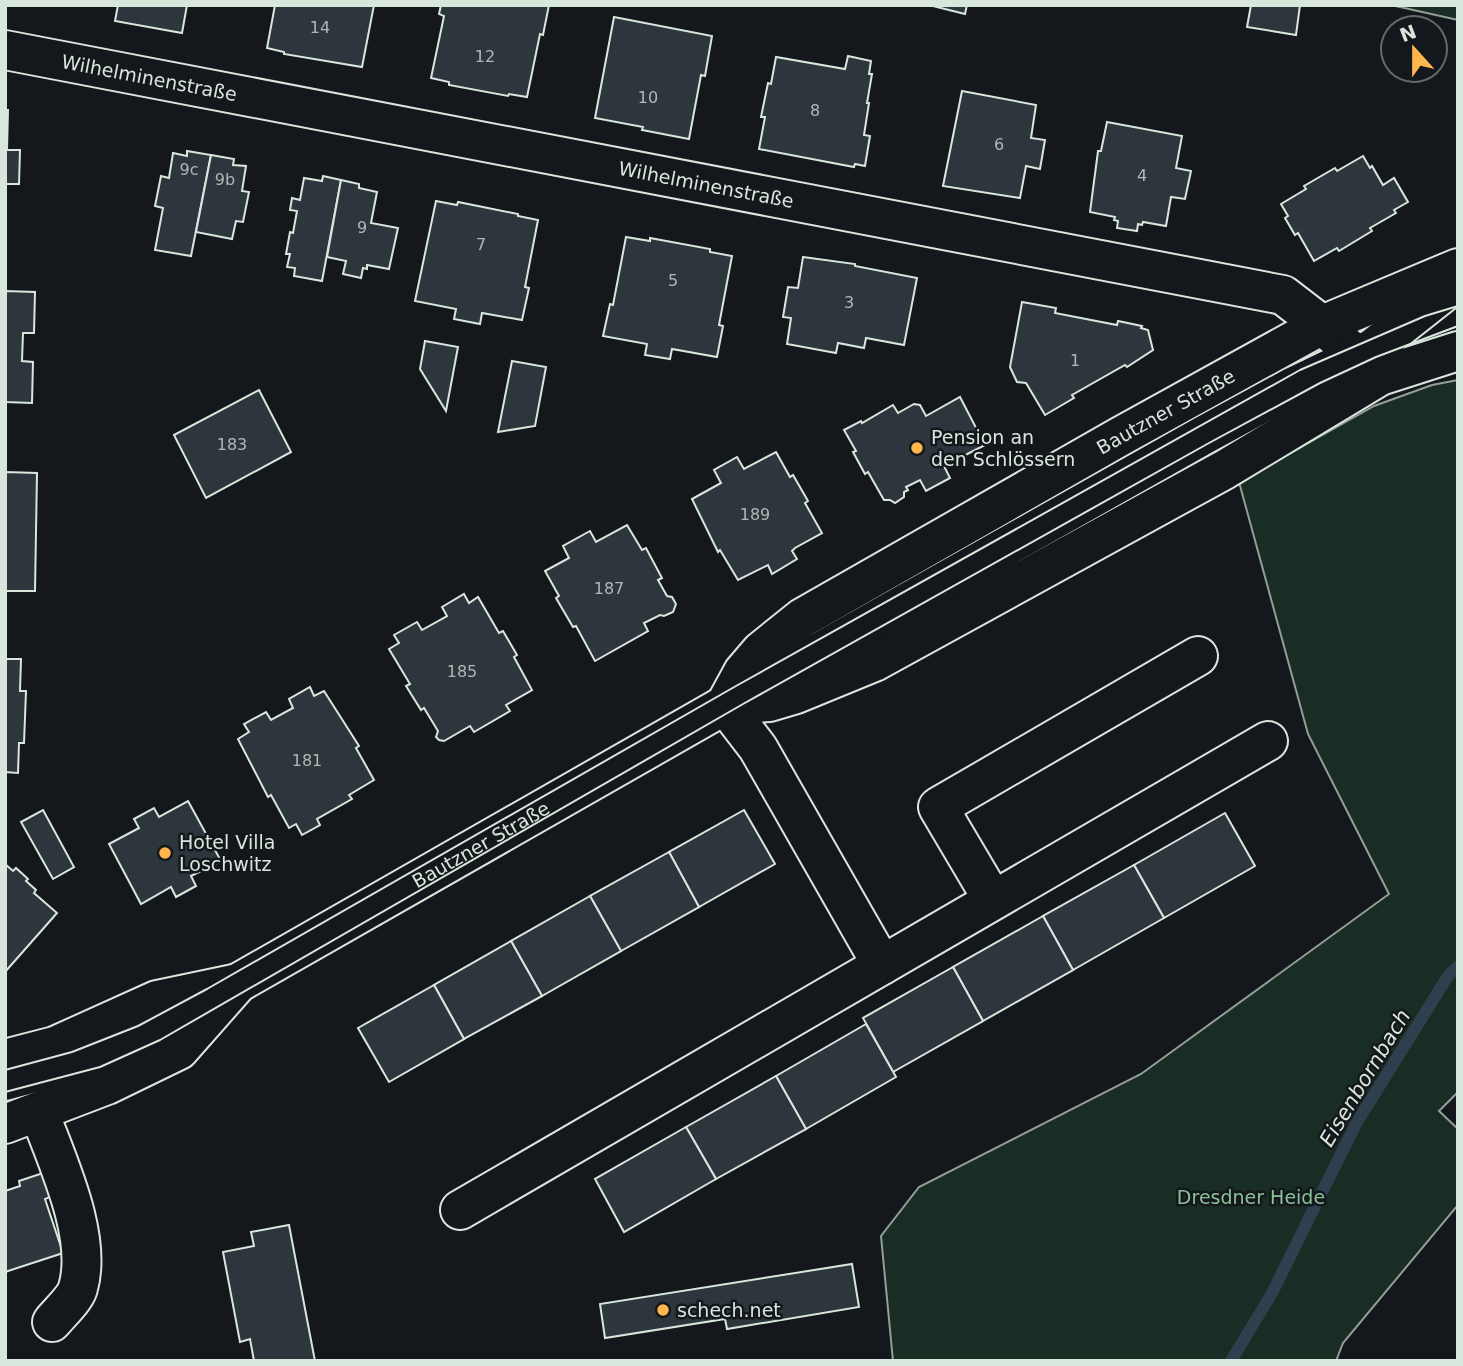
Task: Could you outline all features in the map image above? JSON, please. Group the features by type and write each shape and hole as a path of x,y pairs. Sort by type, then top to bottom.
{"main road":[{"name":"Wilhelminenstraße","path":"5,50 1283,295 1368,366"},
{"name":"Bautzner Straße","path":"725,705 743,672 761,651 802,618 1322,325 1458,268"},
{"path":"882,965 758,748 725,705 1294,386 1368,366 1373,348 1458,281"},
{"name":"Bautzner Straße","path":"5,1059 55,1046 157,1000 238,983 725,705 778,700 874,662 1214,476 1368,366 1458,351"},
{"path":"993,900 938,807 1198,656"},
{"path":"460,1210 1268,741"},
{"name":"Bautzner Straße","path":"22,1118 107,1085 179,1050 238,983"},
{"path":"5,1081 86,1059 149,1033 238,983"},
{"path":"22,1118 76,1216 83,1249 78,1290 52,1322"}],"green space":[{"path":"1391,5 1458,5 1458,20 1449,18 1449,14 1431,14"},
{"name":"Dresdner Heide","path":"1458,380 1458,1092 1439,1111 1458,1129 1458,1205 1343,1343 1336,1361 893,1361 881,1236 919,1187 1141,1074 1389,894 1308,734 1239,482 1374,406 1432,385"}],"building":[{"path":"118,5 187,5 182,33 115,21"},
{"path":"275,5 374,5 362,67 284,54 267,48"},
{"path":"441,5 549,5 527,97 449,85 449,82 431,78 444,16 439,14"},
{"path":"929,5 967,5 965,14"},
{"path":"1251,5 1300,5 1296,35 1247,27"},
{"path":"614,17 712,36 705,76 701,75 689,139 595,118"},
{"path":"848,56 871,61 869,74 872,74 864,135 870,136 865,166 855,164 854,167 759,149 765,117 761,117 776,57 845,69"},
{"path":"962,91 1036,105 1031,138 1045,140 1040,169 1026,166 1020,198 943,186"},
{"path":"5,110 8,110 7,150 20,150 19,184 6,184 6,217"},
{"path":"1107,122 1182,136 1176,168 1191,171 1185,199 1171,197 1166,226 1143,222 1142,225 1138,224 1137,231 1117,228 1118,221 1114,220 1115,217 1090,212 1098,151 1101,151"},
{"path":"187,151 211,155 191,256 155,250 163,208 155,206 161,176 169,178 173,153 187,156"},
{"path":"211,155 234,159 233,165 246,166 242,191 249,192 243,222 236,221 232,239 196,232"},
{"path":"1363,156 1383,185 1394,178 1408,202 1394,210 1396,213 1370,228 1372,231 1339,251 1337,248 1314,261 1298,233 1295,235 1285,218 1288,216 1281,204 1306,189 1304,186"},
{"path":"323,176 341,180 322,281 294,276 295,268 287,267 290,254 286,254 297,211 290,210 292,198 300,200 304,178 322,181"},
{"path":"341,180 377,192 371,223 398,228 389,269 367,265 367,269 363,268 361,278 343,274 346,261 327,257"},
{"path":"436,201 457,205 458,202 538,220 525,287 529,288 522,320 482,313 480,324 454,319 456,309 415,301"},
{"path":"626,237 650,241 650,238 710,249 710,252 732,256 719,325 723,326 717,357 672,349 670,359 645,355 647,344 603,336 610,304 613,305"},
{"path":"803,257 855,264 917,278 904,345 866,338 864,348 838,343 836,353 787,344 791,318 783,317 788,287 798,288"},
{"path":"5,291 35,292 34,333 23,333 22,361 33,362 32,403 5,402"},
{"path":"1022,302 1056,308 1055,313 1117,325 1118,321 1142,326 1141,328 1148,330 1153,350 1127,367 1125,365 1072,395 1074,398 1045,415 1026,383 1017,382 1010,367"},
{"path":"425,341 458,347 446,411 420,369"},
{"path":"512,361 546,367 535,426 498,432"},
{"path":"259,390 291,452 206,498 174,435"},
{"name":"Pension an den Schlössern","path":"960,397 985,445 944,466 950,478 926,491 920,480 906,487 908,490 904,492 904,497 895,503 884,500 868,472 865,474 844,430 893,405 898,413 914,404 920,405 926,416"},
{"path":"776,452 808,501 805,503 822,533 795,548 792,551 797,559 772,574 768,565 738,580 720,550 718,552 692,499 721,483 714,470 737,457 744,469"},
{"path":"5,472 37,473 35,591 5,591"},
{"path":"627,525 642,550 646,548 662,578 658,580 667,596 672,597 676,604 673,612 644,623 648,631 595,661 576,626 573,627 556,598 559,596 545,571 569,558 563,546 590,531 596,542"},
{"path":"464,594 469,603 478,597 499,633 503,631 532,690 506,705 510,711 474,732 470,726 444,741 436,737 438,731 406,686 410,684 389,649 399,643 394,635 417,622 422,630 447,616 442,607"},
{"path":"5,659 21,659 20,691 26,691 24,743 19,743 18,773 5,772"},
{"path":"310,687 314,696 324,691 359,746 356,748 374,780 349,795 352,799 317,819 320,825 302,835 296,824 289,828 271,795 268,797 238,739 249,732 244,724 266,712 271,720 293,708 289,699"},
{"name":"Hotel Villa Loschwitz","path":"188,801 221,861 191,876 196,886 176,897 171,887 141,904 109,844 139,828 134,819 154,808 159,817"},
{"path":"43,810 74,867 53,879 21,822"},
{"path":"744,810 775,864 699,907 669,852"},
{"path":"1225,813 1255,866 1164,918 1134,865"},
{"path":"669,852 699,907 621,951 590,896"},
{"path":"5,864 13,871 16,868 28,879 26,881 36,890 34,893 57,913 5,972"},
{"path":"1134,865 1164,918 1073,970 1043,916"},
{"path":"590,896 621,951 542,996 511,941"},
{"path":"1043,916 1073,970 983,1021 953,967"},
{"path":"511,941 542,996 464,1039 434,985"},
{"path":"953,967 983,1021 893,1072 863,1018"},
{"path":"434,985 464,1039 389,1082 358,1028"},
{"path":"866,1024 896,1077 806,1129 776,1076"},
{"path":"776,1076 806,1129 716,1179 686,1127"},
{"path":"686,1127 716,1179 624,1232 595,1179"},
{"path":"43,1173 50,1197 45,1199 63,1253 5,1272 5,1191 20,1186 19,1181"},
{"path":"289,1225 315,1361 254,1361 250,1339 240,1342 223,1252 254,1246 251,1232"},
{"path":"852,1264 859,1307 727,1329 725,1319 605,1338 600,1304"}],"waterway":[{"name":"Eisenbornbach","path":"1231,1361 1272,1293 1357,1122 1448,976 1458,966"}],"tram line":[{"path":"5,1070 72,1052 138,1026 1300,370 1425,316 1458,306"},
{"path":"5,1092 100,1067 160,1040 743,704 1209,443 1320,383 1376,357 1458,326"}],"place":[{"name":"Pension an den Schlössern","path":"917,448"},
{"name":"Hotel Villa Loschwitz","path":"165,853"},
{"name":"schech.net","path":"663,1310"}]}
